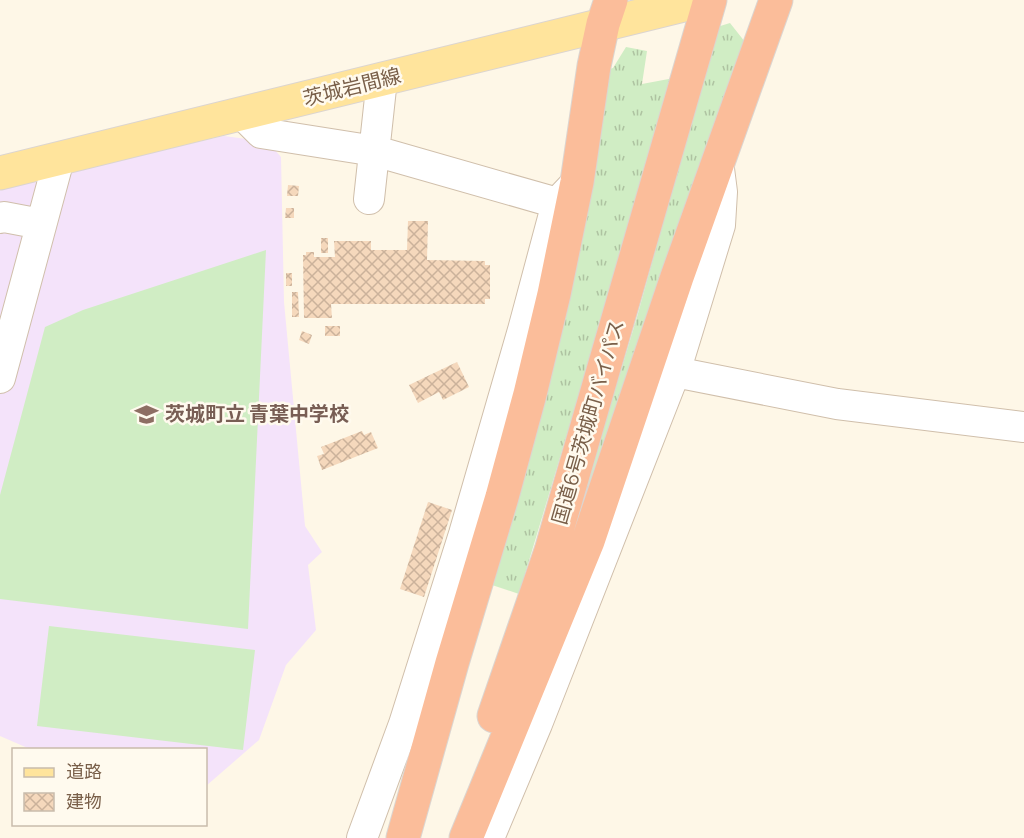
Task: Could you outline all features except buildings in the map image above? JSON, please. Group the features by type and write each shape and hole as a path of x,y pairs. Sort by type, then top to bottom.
{"highway":[{"name":"国道6号茨城町バイパス","path":"445,838 499,703 551,551 710,0"},
{"path":"466,838 588,540 718,160 776,0"},
{"path":"404,838 530,394 554,294 567,192 607,12"}],"main road":[{"name":"茨城岩間線","path":"0,173 382,79 607,12 704,0"}],"street":[{"path":"369,199 382,79"},
{"path":"242,114 261,134 375,151 567,192 404,724 362,838"},
{"path":"0,378 58,159"},
{"path":"489,838 537,724 675,372 720,225 722,192 718,160"},
{"path":"0,218 41,224"},
{"path":"675,372 837,404 1024,428"}],"shaded area":[{"name":"茨城町立 青葉中学校","path":"224,136 268,142 281,157 284,302 305,526 322,552 308,565 316,630 286,665 259,740 207,785 207,748 28,748 0,736 0,188"}],"green space":[{"path":"730,23 749,47 553,609 717,27"},
{"path":"626,47 647,51 642,84 674,78 519,594 489,584 606,70 613,68"},
{"path":"266,250 248,629 0,599 0,495 45,327 83,310"},
{"path":"49,626 255,650 243,750 37,726"}],"place":[{"name":"茨城町立 青葉中学校","path":"147,414"}]}
